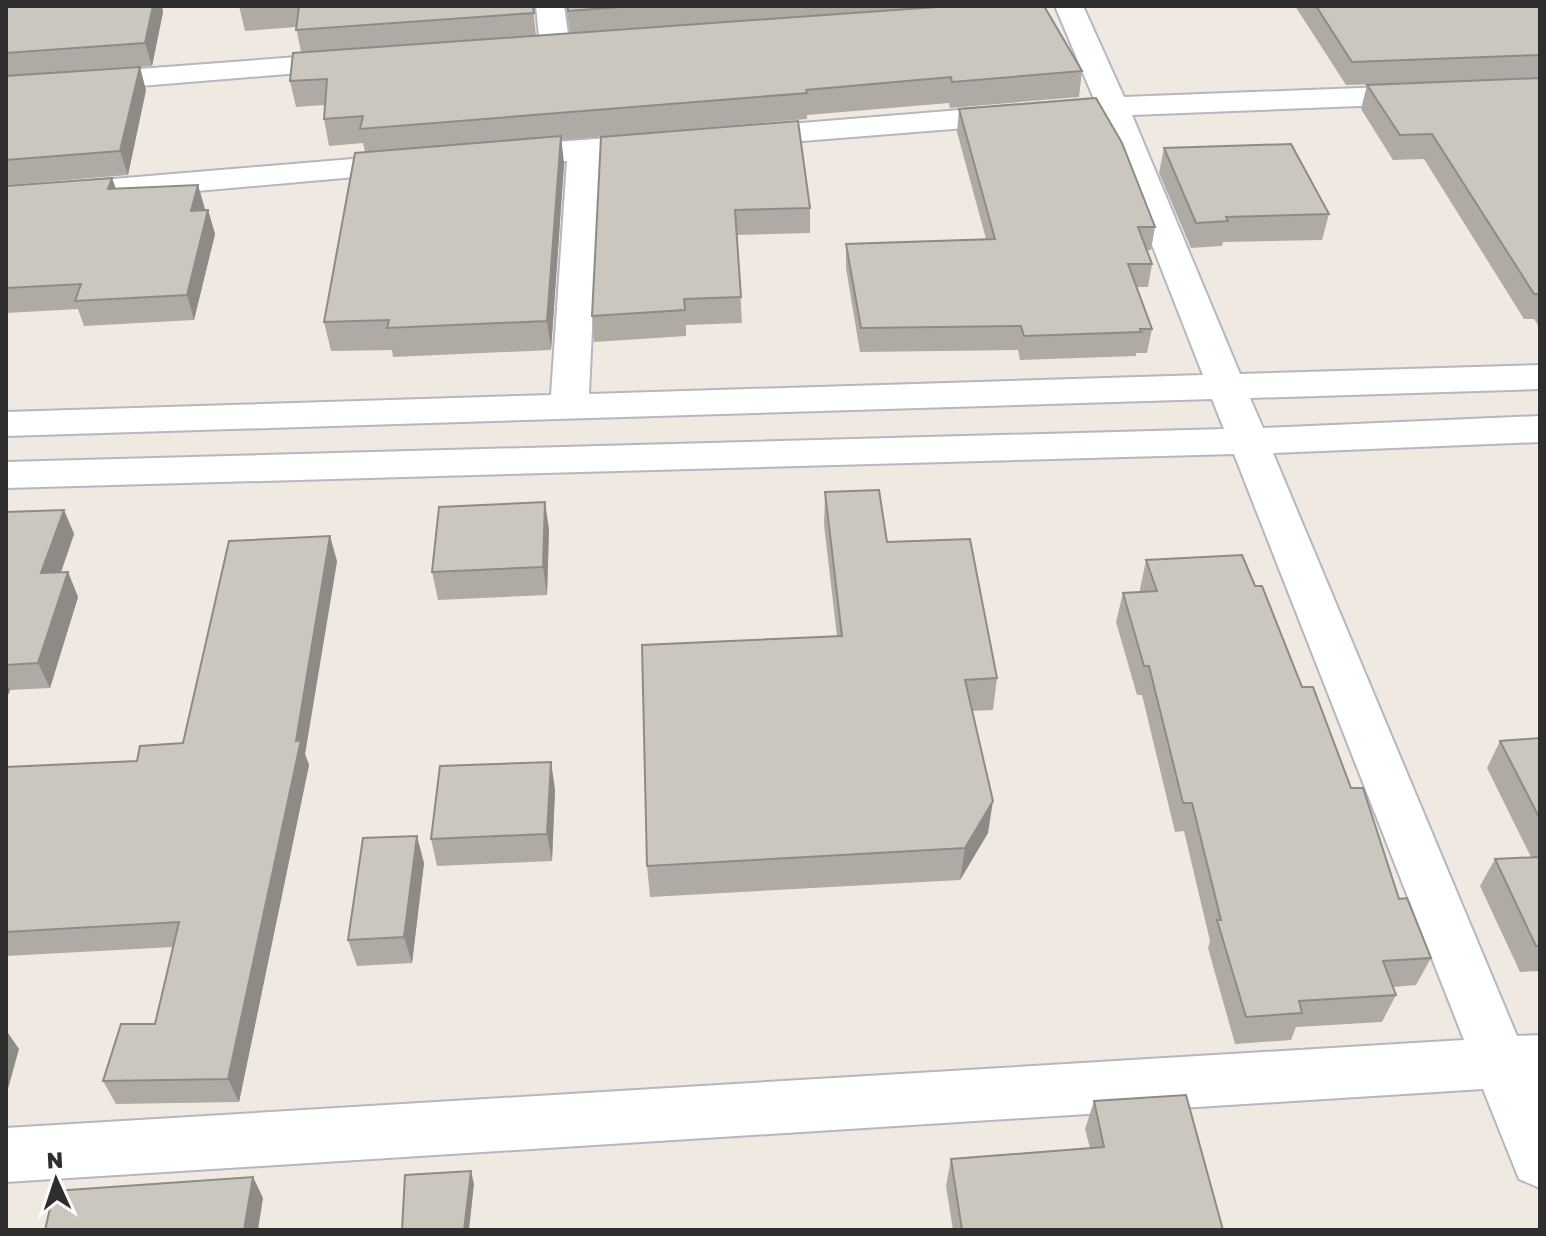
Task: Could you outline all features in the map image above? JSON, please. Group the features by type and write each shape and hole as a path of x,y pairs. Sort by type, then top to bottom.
{"street":[{"path":"550,6 555,47"},
{"path":"1040,12 1070,8 1113,107 1246,441 1520,1061 1540,1160"},
{"path":"523,49 586,45"},
{"path":"6,88 382,60"},
{"path":"6,198 1113,107 1540,90"},
{"path":"569,406 584,150"},
{"path":"6,424 1540,377"},
{"path":"6,475 1246,441 1540,429"},
{"path":"6,1155 1520,1061"}],"building":[{"path":"6,6 153,6 145,43 6,53"},
{"path":"299,6 533,6 534,13 296,30"},
{"path":"568,6 633,6 568,11"},
{"path":"951,6 1044,6 1082,71 952,82 951,77 806,90 807,93 360,129 363,116 324,119 327,79 290,81 293,53"},
{"path":"1316,6 1540,6 1540,55 1352,62"},
{"path":"140,67 120,151 6,160 6,76"},
{"path":"1540,78 1540,294 1534,294 1432,134 1400,135 1367,85"},
{"path":"1096,98 1122,143 1155,227 1138,227 1152,264 1128,264 1152,329 1024,336 1021,326 861,328 846,244 995,239 959,109"},
{"path":"798,121 810,208 735,210 741,297 684,299 685,310 592,316 601,137"},
{"path":"561,136 547,321 387,328 389,320 324,322 355,153"},
{"path":"1291,144 1329,214 1226,217 1228,221 1196,223 1164,148"},
{"path":"112,178 108,189 198,185 191,211 208,210 187,295 75,301 81,284 6,288 6,186"},
{"path":"879,490 887,542 970,539 997,678 965,680 993,801 965,848 647,866 642,645 842,636 825,492"},
{"path":"545,502 543,567 432,572 439,507"},
{"path":"64,510 41,573 68,572 38,663 6,665 6,512"},
{"path":"330,536 296,741 301,740 228,1079 103,1081 121,1024 155,1024 179,922 6,932 6,767 137,761 140,746 183,743 229,541"},
{"path":"1242,555 1255,586 1262,586 1302,687 1313,687 1351,788 1363,788 1399,899 1407,898 1431,958 1383,961 1396,995 1299,1001 1302,1013 1246,1017 1217,920 1221,920 1192,803 1183,803 1149,666 1144,666 1123,593 1157,591 1146,560"},
{"path":"1540,738 1540,819 1500,741"},
{"path":"551,762 547,834 431,839 440,766"},
{"path":"417,836 404,937 348,940 363,838"},
{"path":"1540,857 1540,946 1536,946 1495,859"},
{"path":"1186,1095 1223,1230 962,1230 951,1159 1104,1147 1094,1101"},
{"path":"471,1171 464,1230 402,1230 405,1175"},
{"path":"253,1177 244,1230 45,1230 54,1191"}]}
